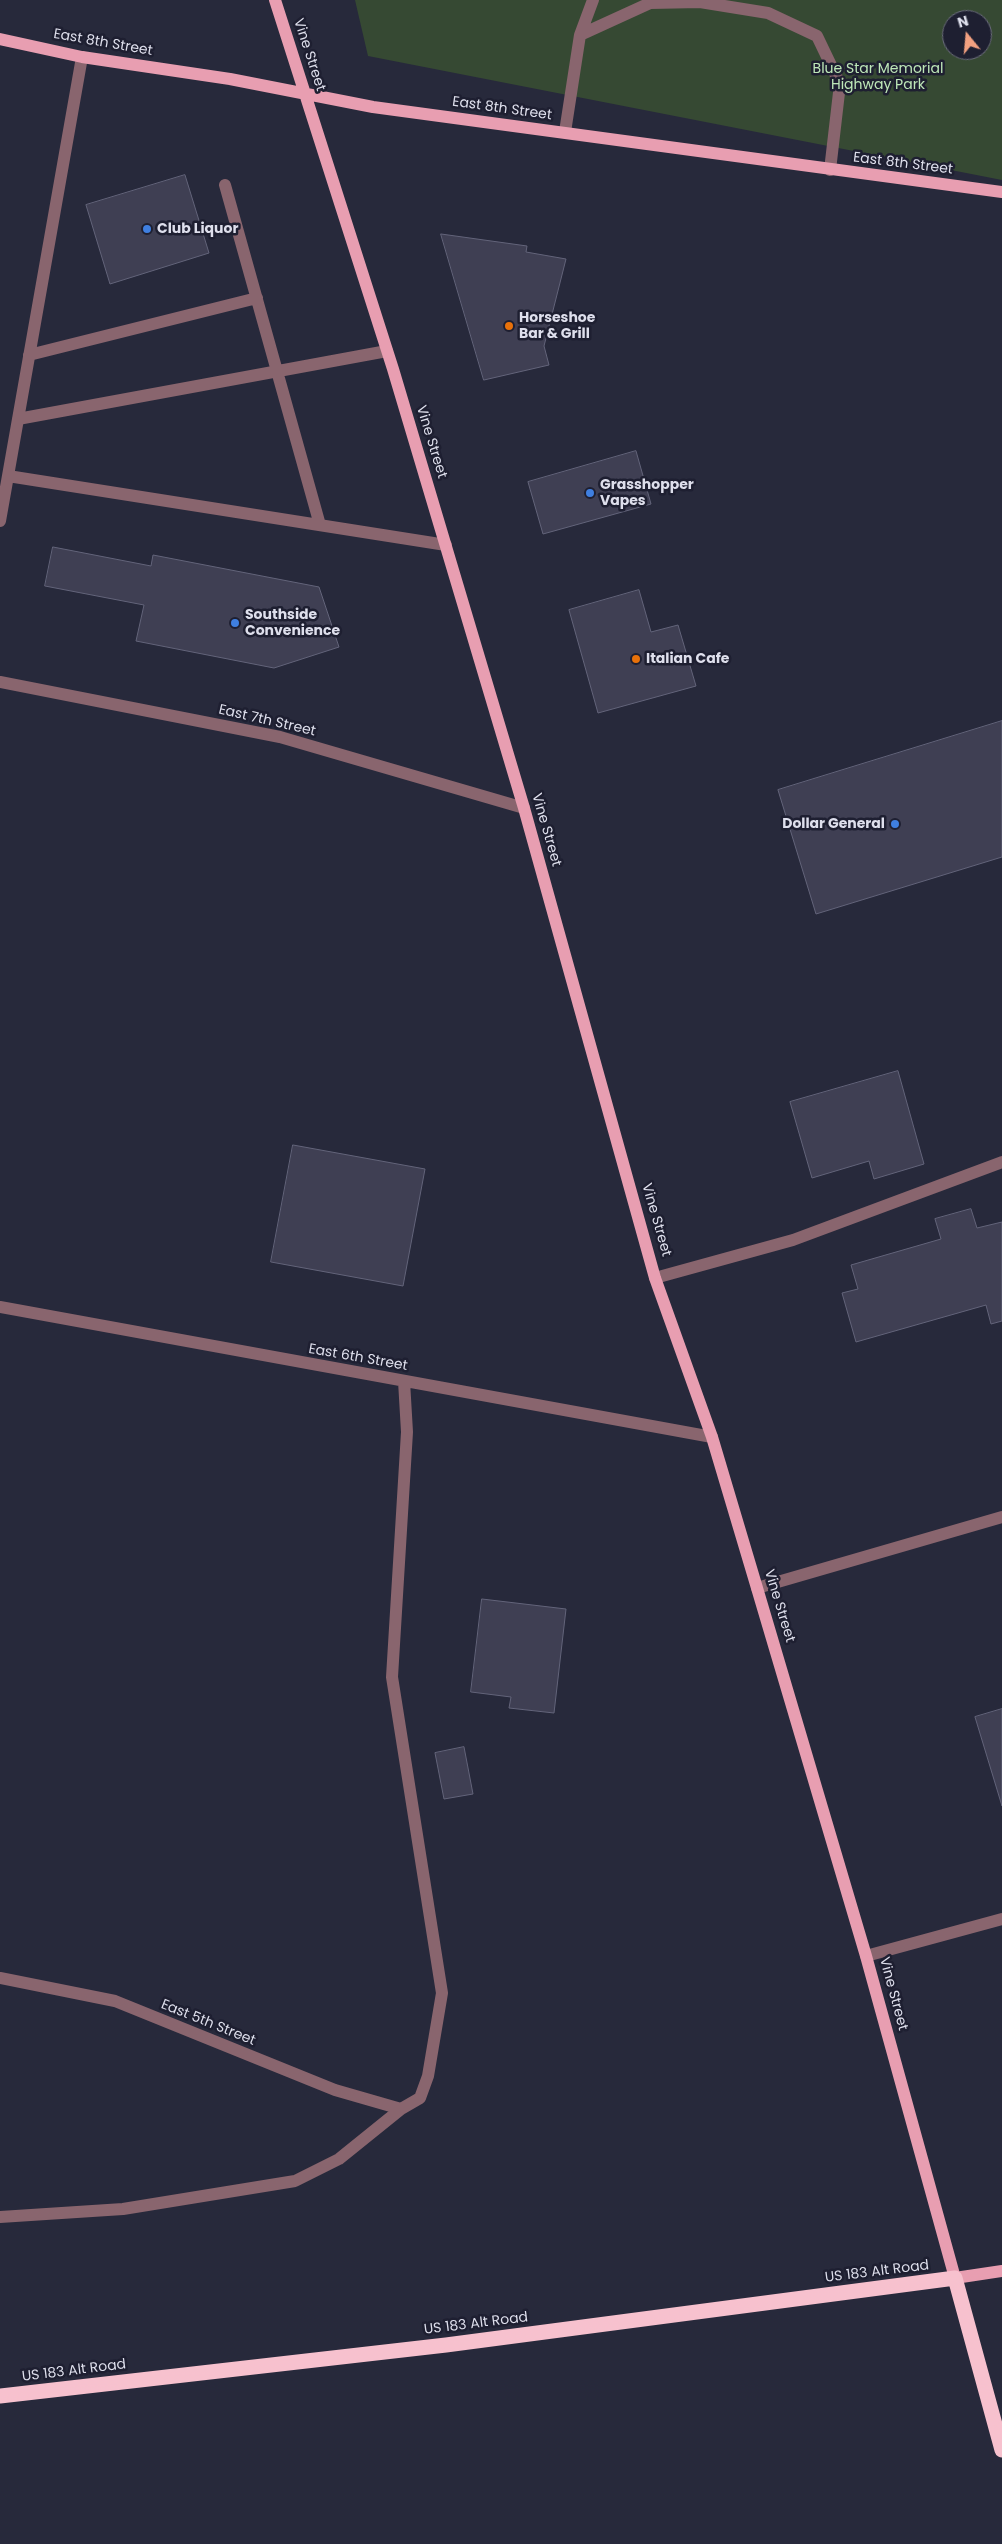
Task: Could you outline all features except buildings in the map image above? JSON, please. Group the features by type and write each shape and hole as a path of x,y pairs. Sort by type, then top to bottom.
{"highway":[{"name":"US 183 Alt Road","path":"0,2396 446,2345 955,2278"},
{"name":"Vine Street","path":"955,2278 1002,2450"}],"main road":[{"name":"Vine Street","path":"275,0 387,351 446,545 524,808 655,1278 712,1437 866,1956 955,2278"},
{"name":"East 8th Street","path":"0,39 82,56 230,79 373,107 1002,192"},
{"path":"955,2278 1002,2271"}],"street":[{"path":"565,132 580,35 593,0"},
{"path":"580,35 650,3 700,2 768,13 816,36 840,84 830,170"},
{"path":"0,521 82,56"},
{"path":"225,185 320,525"},
{"path":"29,355 257,298"},
{"path":"18,419 387,351"},
{"path":"8,476 446,545"},
{"name":"East 7th Street","path":"0,682 280,737 524,808"},
{"path":"655,1278 792,1240 1002,1162"},
{"name":"East 6th Street","path":"0,1307 712,1437"},
{"path":"0,2217 123,2209 295,2181 339,2159 401,2109 420,2098 428,2076 442,1993 392,1677 407,1432 404,1381"},
{"path":"757,1588 1002,1517"},
{"path":"866,1956 1002,1919"},
{"name":"East 5th Street","path":"0,1978 115,2001 335,2090 401,2109"}],"green space":[{"name":"Blue Star Memorial Highway Park","path":"355,0 1002,0 1002,180 368,56"}],"place":[{"name":"Club Liquor","path":"147,229"},
{"name":"Horseshoe Bar & Grill","path":"509,326"},
{"name":"Grasshopper Vapes","path":"590,493"},
{"name":"Southside Convenience","path":"235,623"},
{"name":"Italian Cafe","path":"636,659"},
{"name":"Dollar General","path":"895,824"}]}
